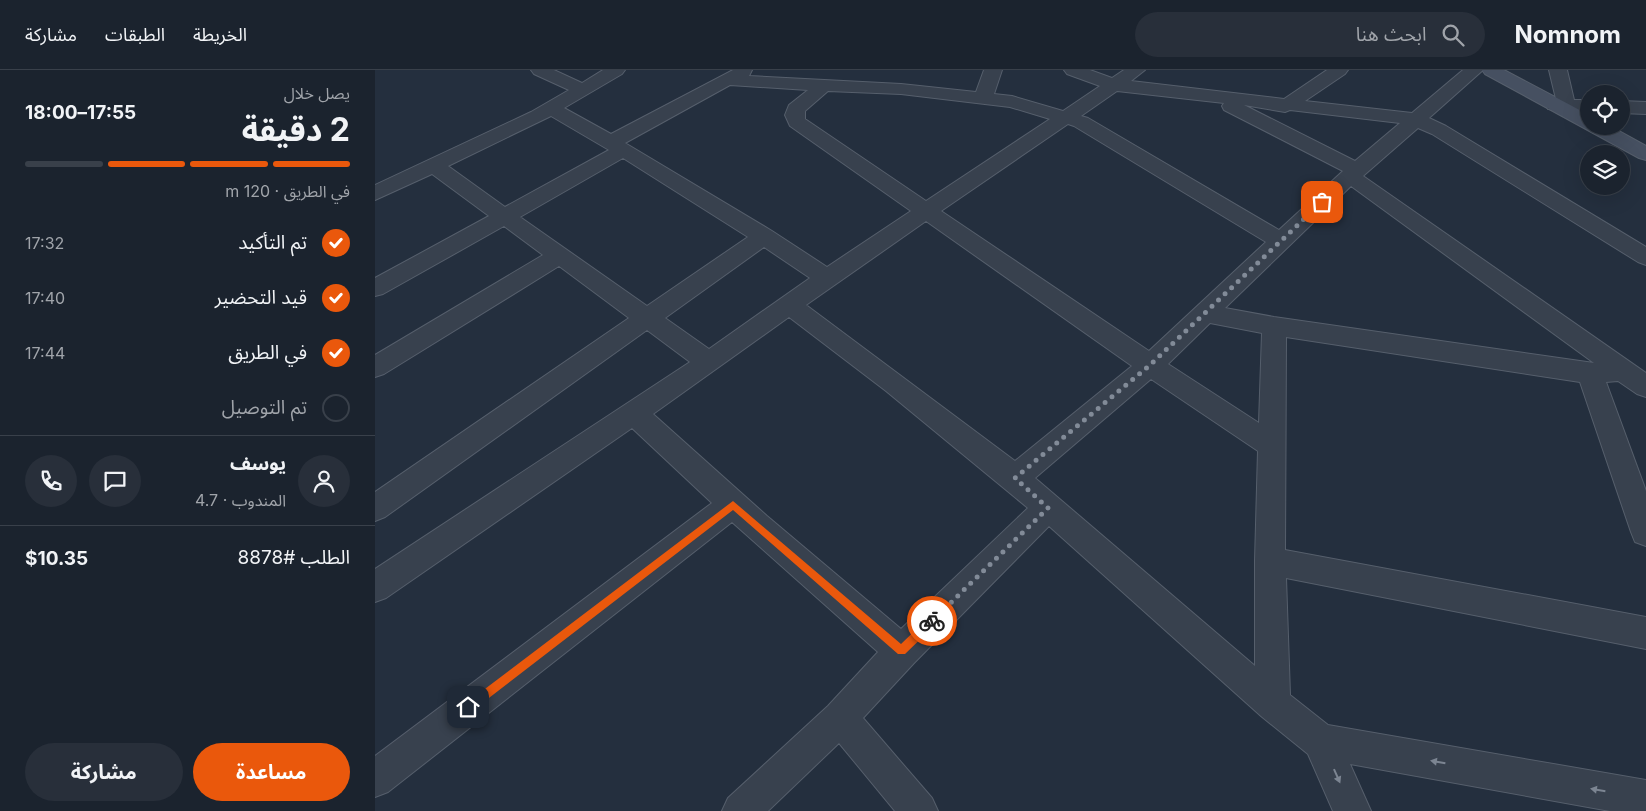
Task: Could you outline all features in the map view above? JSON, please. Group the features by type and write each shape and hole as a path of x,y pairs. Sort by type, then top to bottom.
{"street":[{"path":"540,70 583,90"},
{"path":"375,193 550,108 616,70"},
{"path":"375,288 504,215 618,146 718,80 746,70"},
{"path":"983,99 993,70"},
{"path":"1073,70 1114,85 1285,106 1414,119 1439,130 1646,257"},
{"path":"375,587 634,413 827,278 1136,70"},
{"path":"1285,106 1339,70"},
{"path":"1015,478 1150,365 1353,173 1414,119 1474,70"},
{"path":"1491,70 1561,105 1580,117"},
{"path":"1558,70 1561,105"},
{"path":"718,80 901,88 1012,102 1066,117 1081,122 1281,241"},
{"path":"825,84 797,109 795,115 797,122 1150,365 1271,445"},
{"path":"1213,97 1353,173 1646,387"},
{"path":"1561,105 1580,106"},
{"path":"1630,107 1646,108"},
{"path":"550,108 618,146 764,236 827,278"},
{"path":"1611,135 1646,154"},
{"path":"434,166 709,362"},
{"path":"375,508 764,236"},
{"path":"375,368 560,255"},
{"path":"791,305 1015,478 1273,704 1321,741 1646,799"},
{"path":"1204,313 1275,326 1590,374 1623,370"},
{"path":"1273,704 1270,561 1275,326"},
{"path":"1590,374 1646,532"},
{"path":"634,413 733,504 901,651"},
{"path":"375,779 733,504"},
{"path":"741,811 840,718 901,651 1048,508"},
{"path":"1270,561 1646,634"},
{"path":"840,718 919,811"},
{"path":"1321,741 1352,811"}],"way so far":[{"path":"932,621 1048,508 1015,478 1150,365 1322,202"}],"route":[{"path":"468,707 733,504 901,651 932,621"}]}
